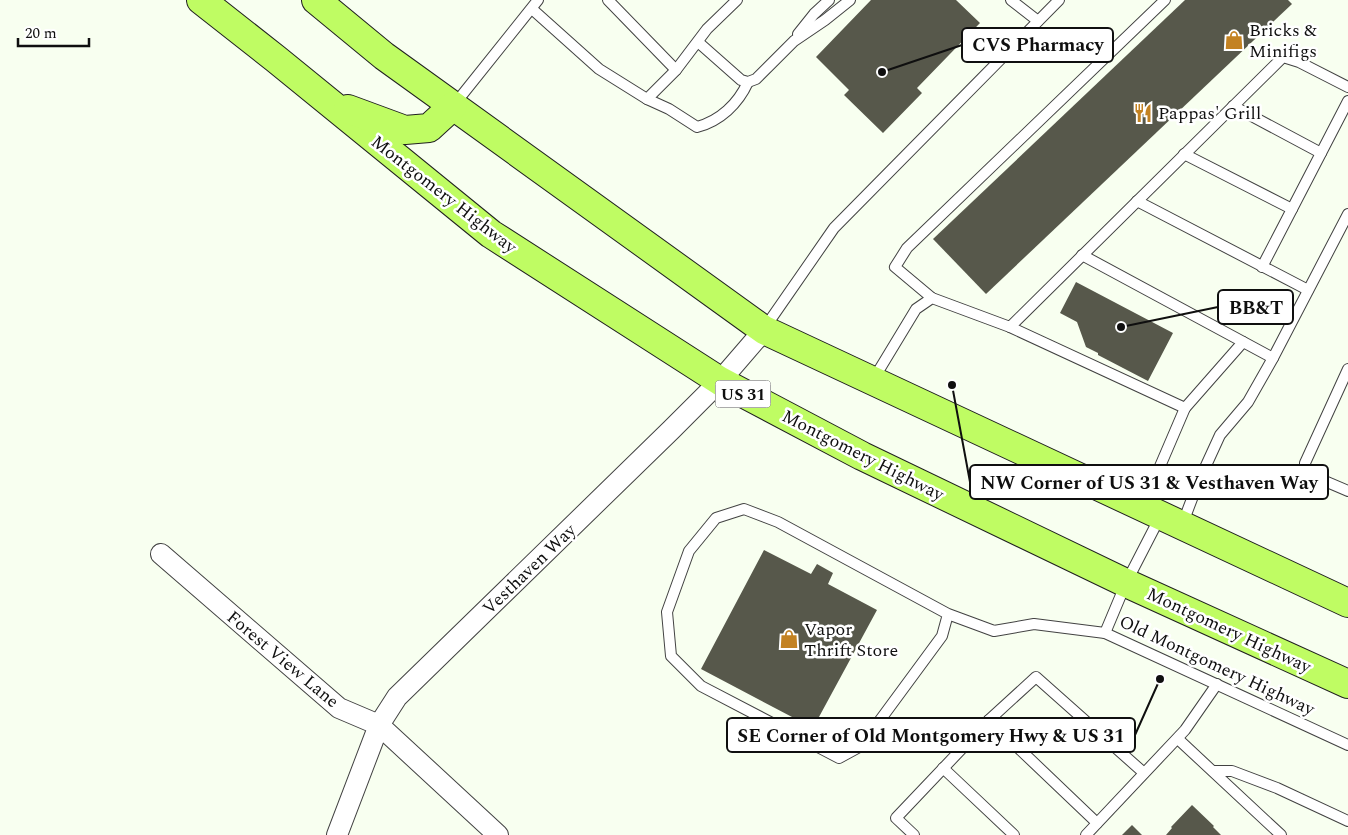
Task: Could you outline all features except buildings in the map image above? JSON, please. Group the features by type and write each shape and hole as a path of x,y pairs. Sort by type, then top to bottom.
{"main road":[{"name":"Montgomery Highway","path":"200,0 491,234 720,381 862,456 1126,583 1348,684"},
{"path":"316,0 384,56 764,330 1348,603"},
{"path":"326,100 405,130 429,128 454,106"}],"street":[{"name":"Vesthaven Way","path":"337,835 379,726 397,697 672,430 720,381 764,330"},
{"name":"Forest View Lane","path":"160,554 339,708 379,726 498,835"}],"lane":[{"path":"608,0 676,70"},
{"path":"647,99 676,70 707,29 738,0"},
{"path":"698,42 741,80 748,82 756,79 790,45 814,14 829,0"},
{"path":"790,45 850,0"},
{"path":"1011,0 1038,21"},
{"path":"764,330 834,228 1058,0"},
{"path":"1165,0 907,248 896,267 932,298 1010,327 1185,408"},
{"path":"454,106 535,4 599,69 647,99 669,109 697,128 710,124 724,114 738,100 748,82"},
{"path":"1010,327 1283,57 1298,62 1348,87"},
{"path":"1262,266 1348,101"},
{"path":"1233,106 1321,153"},
{"path":"1184,154 1292,209"},
{"path":"1137,201 1308,290"},
{"path":"1161,516 1198,483 1220,435 1248,402 1273,358 1348,214"},
{"path":"1082,255 1273,358"},
{"path":"873,381 916,310 932,298"},
{"path":"1161,516 1185,408 1243,342"},
{"path":"1348,369 1305,463 1306,473 1348,492"},
{"path":"948,614 942,636 861,746 839,758 701,686 671,656 667,612 689,551 716,518 744,509 778,522 948,614 994,630 1034,624 1105,633"},
{"name":"Old Montgomery Highway","path":"1161,516 1126,583 1105,633 1348,745"},
{"path":"914,835 896,818 989,720 1036,677 1144,773"},
{"path":"1086,835 1185,730 1217,684"},
{"path":"989,720 1097,822"},
{"path":"1178,738 1281,835"},
{"path":"943,768 1014,835"},
{"path":"1213,771 1232,772 1241,775 1276,788 1348,820"}],"place":[{"name":"Bricks & Minifigs","path":"1234,40"},
{"name":"CVS Pharmacy","path":"882,72"},
{"name":"Pappas' Grill","path":"1143,113"},
{"name":"BB&T","path":"1121,327"},
{"name":"NW Corner of US 31 & Vesthaven Way","path":"952,385"},
{"name":"Vapor Thrift Store","path":"789,639"},
{"name":"SE Corner of Old Montgomery Hwy & US 31","path":"1160,679"}]}
